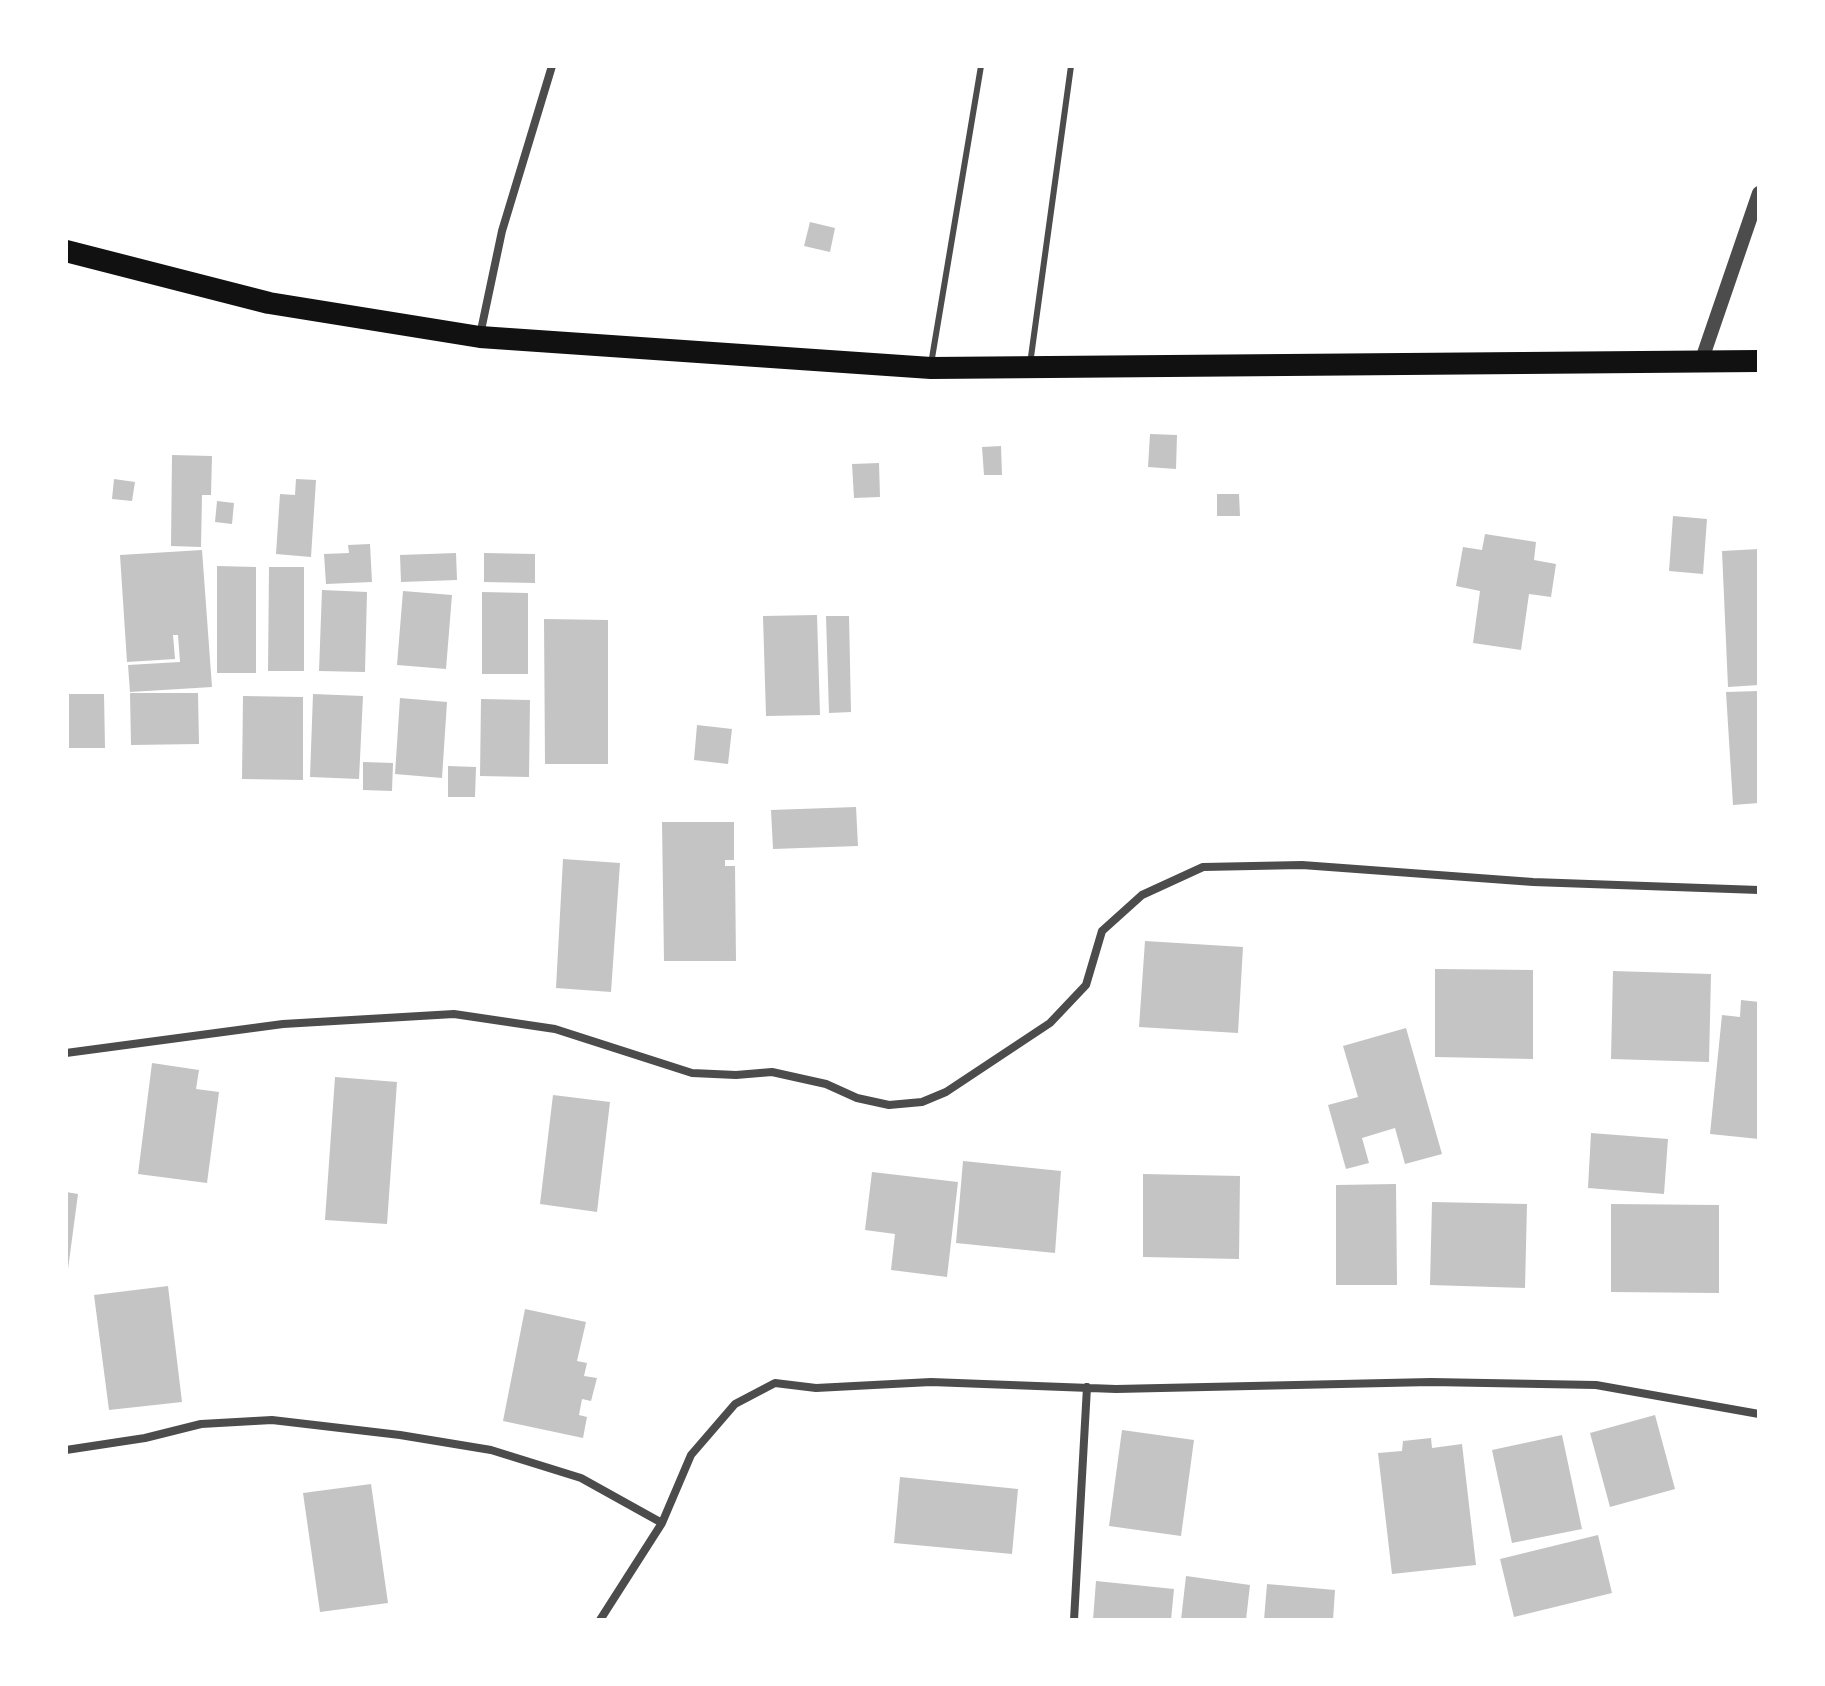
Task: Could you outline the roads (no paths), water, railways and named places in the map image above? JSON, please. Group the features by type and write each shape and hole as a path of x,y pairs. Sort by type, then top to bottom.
{"highway":[{"path":"66,251 269,303 480,337 931,368 1759,361"}],"street":[{"path":"480,337 502,231 552,66"},
{"path":"1701,362 1759,193"},
{"path":"66,1053 283,1024 454,1014 555,1029 692,1073 736,1075 772,1072 826,1084 889,1105 922,1102 946,1092 1050,1023 1086,985 1102,931 1142,895 1203,867 1302,865 1533,882 1759,890"},
{"path":"600,1620 662,1523 691,1455 735,1404 775,1383 816,1388 931,1382 1116,1389 1431,1382 1596,1385 1759,1414"},
{"path":"1074,1620 1087,1387"},
{"path":"66,1450 145,1438 201,1424 272,1420 400,1435 491,1450 581,1478 662,1523"}],"lane":[{"path":"931,368 981,66"},
{"path":"1030,368 1071,66"}]}
